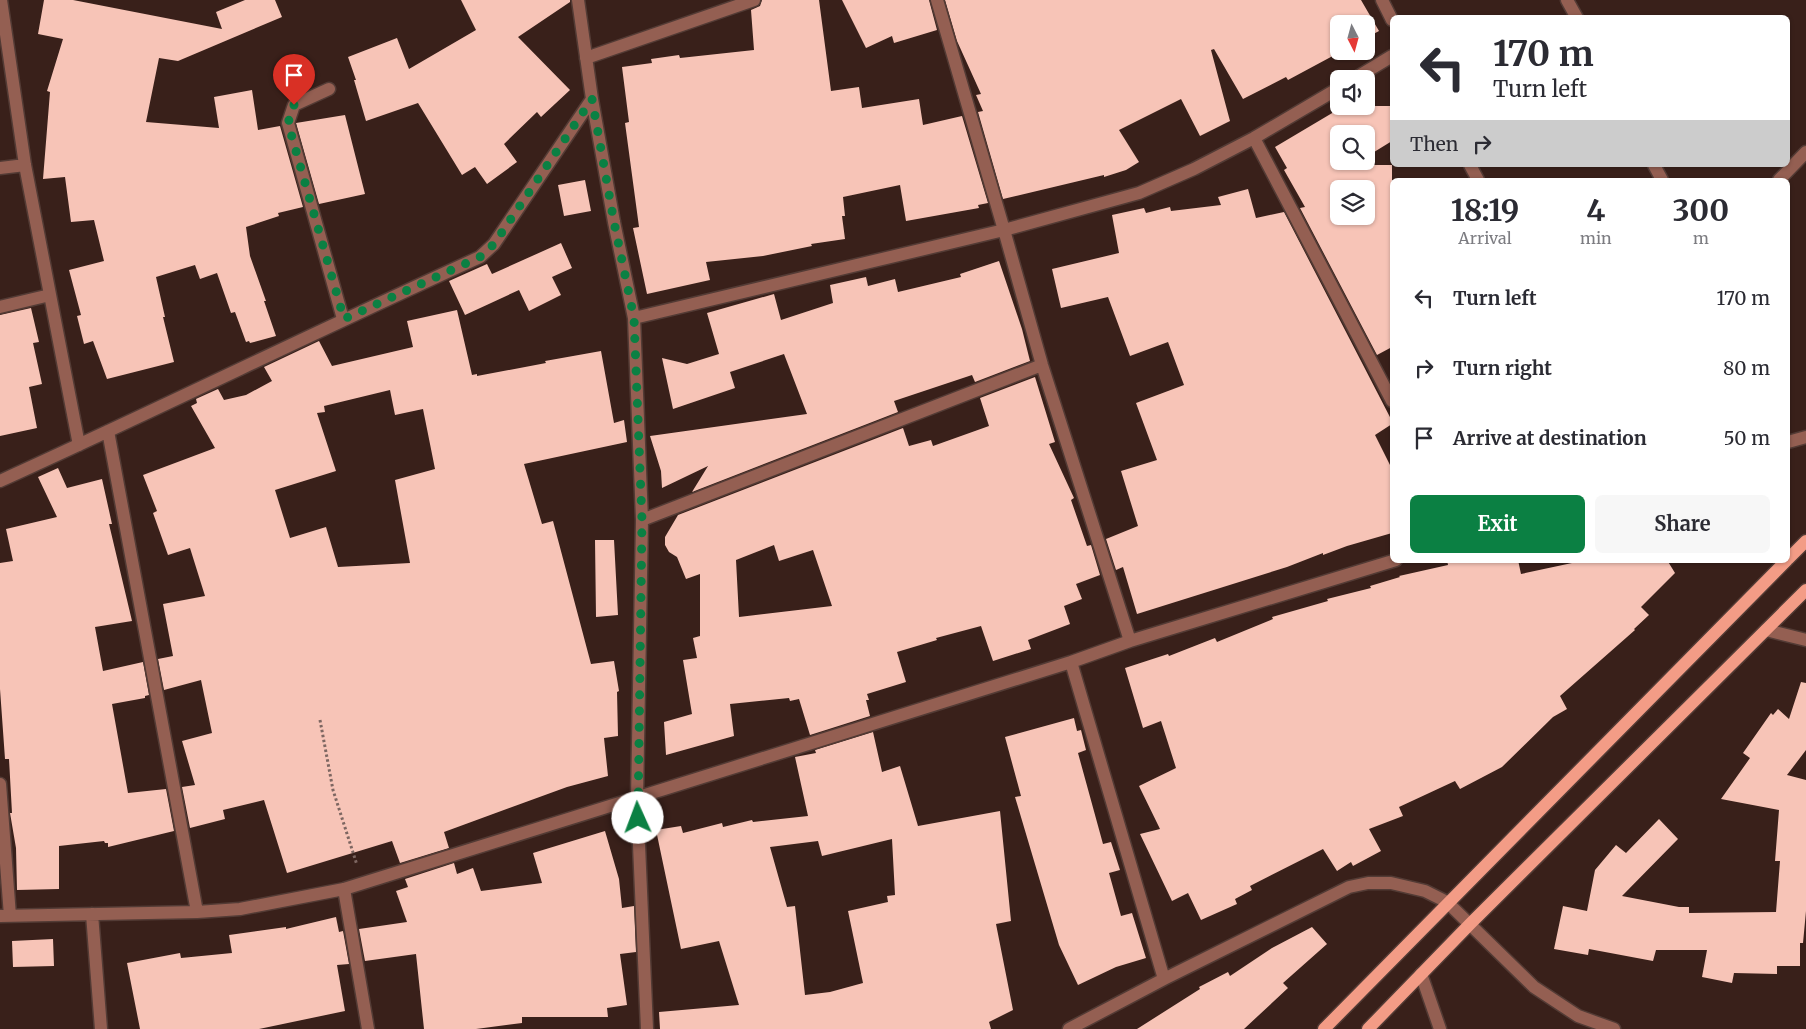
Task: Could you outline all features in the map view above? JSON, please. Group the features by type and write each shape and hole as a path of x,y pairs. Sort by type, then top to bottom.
{"main road":[{"path":"1790,557 1806,540"},
{"path":"1324,1029 1447,902 1565,786 1784,563"},
{"path":"1368,1029 1470,924 1806,590"}],"street":[{"path":"1,0 24,165 79,446"},
{"path":"578,0 592,99 614,222 634,318 642,520 637,799 647,1029"},
{"path":"586,58 740,2 754,0"},
{"path":"936,0 1042,365 1130,641"},
{"path":"1382,0 1390,16"},
{"path":"1567,0 1574,15"},
{"path":"1369,70 1390,57"},
{"path":"329,89 294,105 288,123 344,319"},
{"path":"634,318 1004,230 1139,193 1194,169 1254,138 1330,93"},
{"path":"0,481 79,446 108,430 480,257 494,244 592,99"},
{"path":"1254,138 1390,397"},
{"path":"1781,178 1806,152"},
{"path":"0,168 24,165"},
{"path":"0,306 50,295"},
{"path":"642,520 1042,365"},
{"path":"108,430 197,912"},
{"path":"1790,441 1806,437"},
{"path":"0,784 5,916 197,912 240,909 344,889 637,799 1071,662 1130,641 1390,562"},
{"path":"1766,630 1806,640"},
{"path":"1071,662 1164,979"},
{"path":"1069,1029 1164,979 1349,887 1368,883 1391,883 1425,891 1447,902 1534,988 1578,1016 1614,1029"},
{"path":"344,889 368,1029"},
{"path":"92,914 101,1029"},
{"path":"1421,974 1440,1029"}],"path":[{"path":"320,720 333,790 362,883"}],"building":[{"path":"44,0 73,0 222,29 216,12 245,0 275,0 282,17 178,61 159,58 146,122 219,128 214,97 252,90 258,130 280,126 303,207 278,213 279,216 246,227 250,256 276,336 250,343 249,341 246,342 235,312 231,313 217,273 200,279 195,265 156,277 174,362 107,379 93,341 84,344 77,316 81,315 69,270 104,261 94,220 71,222 65,177 43,179 50,92 47,91 63,39 38,34"},
{"path":"461,0 570,0 570,2 518,37 570,90 541,117 537,112 504,144 517,162 487,184 475,167 462,175 418,103 366,121 348,57 397,38 409,69 476,30"},
{"path":"762,0 819,0 831,91 859,87 862,108 919,99 923,125 962,116 988,203 978,205 979,208 906,221 900,185 843,197 845,216 842,216 845,239 811,244 812,246 763,256 706,262 710,280 647,294 633,228 639,227 625,123 629,122 622,67 652,63 651,59 679,55 680,58 754,50 751,10 760,6"},
{"path":"842,0 929,0 937,30 894,43 892,36 866,48"},
{"path":"945,0 1361,0 1370,15 1330,15 1330,57 1288,80 1286,77 1243,99 1214,49 1211,50 1230,121 1200,136 1181,99 1119,130 1139,162 1126,170 1104,177 1104,175 1003,199 978,112 983,111 976,95 981,94 957,41"},
{"path":"1375,24 1379,31 1375,33"},
{"path":"1375,106 1390,106 1390,142 1375,151 1375,125 1330,125 1330,170 1375,170 1375,165 1390,165 1392,167 1392,178 1390,178 1390,348 1377,355 1300,208 1305,207 1284,170 1287,168 1275,147 1330,114 1375,115"},
{"path":"345,115 365,194 319,204 296,123"},
{"path":"585,180 591,211 564,216 558,185"},
{"path":"1248,189 1256,218 1284,212 1390,417 1390,425 1375,435 1390,465 1390,534 1323,555 1323,553 1287,567 1137,614 1123,567 1116,570 1106,539 1138,526 1121,471 1157,460 1136,403 1184,385 1168,342 1130,356 1108,297 1061,308 1052,269 1119,253 1112,215 1144,208 1146,213 1170,207 1171,211 1221,205 1218,197"},
{"path":"561,243 572,268 552,277 561,295 529,311 519,290 465,315 449,281 487,264 492,274"},
{"path":"999,261 1022,329 1030,361 975,382 972,375 894,401 898,412 692,492 708,466 662,488 661,471 650,436 807,414 784,354 730,372 735,388 673,409 662,358 687,364 719,354 707,313 774,294 781,320 833,303 830,285 866,277 868,286 895,279 898,292 961,277 960,274"},
{"path":"31,308 39,342 33,343 42,384 29,387 37,428 0,436 0,315"},
{"path":"457,310 472,375 477,374 477,376 601,351 614,423 624,420 627,442 524,464 542,524 553,521 591,664 614,661 619,691 617,692 618,736 604,738 608,776 567,787 444,832 449,848 400,863 392,841 287,873 264,800 223,810 225,819 190,828 182,787 195,785 182,741 212,733 201,680 164,690 158,659 173,656 163,604 205,596 190,548 168,555 153,513 157,511 143,475 215,448 191,406 197,403 196,399 218,389 224,400 246,395 272,381 264,367 319,341 332,366 413,347 407,321","holes":["390,390 395,415 423,409 435,469 395,480 410,563 338,567 326,527 290,538 275,490 336,471 317,413 325,412 324,406"]},
{"path":"1035,377 1055,442 1049,444 1074,498 1071,500 1087,546 1091,545 1100,575 1076,584 1082,599 1064,606 1070,624 1028,640 1031,649 993,661 981,626 936,638 937,640 897,652 906,682 867,694 869,700 866,700 870,716 810,735 799,699 790,701 789,698 730,704 734,736 666,755 664,722 692,714 683,660 697,658 693,638 700,636 700,574 686,579 677,557 669,552 665,545 665,537 678,515 903,428 909,446 931,440 933,446 989,426 980,398","holes":["774,545 779,561 813,550 832,606 739,617 736,560"]},
{"path":"58,468 67,488 102,479 112,524 109,524 132,621 95,627 103,671 143,662 149,695 145,696 145,698 112,704 128,793 166,789 174,831 108,847 108,843 104,841 59,846 59,889 17,890 16,848 10,813 12,813 9,759 5,759 0,689 0,563 13,561 6,529 57,517 38,477"},
{"path":"595,540 614,540 618,615 596,617"},
{"path":"1448,563 1519,563 1521,574 1572,563 1669,563 1675,573 1641,607 1649,615 1635,630 1560,696 1567,709 1553,717 1502,767 1460,789 1455,781 1399,807 1403,816 1369,829 1381,851 1353,866 1351,862 1337,871 1323,849 1250,886 1252,890 1235,899 1237,904 1201,920 1188,893 1172,901 1140,834 1160,829 1139,786 1176,768 1161,721 1143,728 1125,668 1168,654 1169,656 1215,638 1217,642 1273,619 1272,617 1328,601 1327,599 1371,588 1370,586 1399,576 1448,565"},
{"path":"1801,682 1806,683 1806,750 1787,775 1806,780 1806,911 1803,943 1800,943 1800,966 1777,966 1777,974 1734,973 1732,983 1702,977 1707,950 1656,950 1653,961 1589,949 1588,955 1554,949 1563,906 1587,911 1595,870 1616,845 1626,853 1659,819 1678,839 1622,896 1679,907 1689,907 1689,913 1776,912 1780,861 1775,861 1779,810 1721,799 1750,758 1743,753 1771,713 1773,715 1778,709 1789,719"},
{"path":"1074,718 1077,731 1081,730 1086,750 1078,753 1103,844 1111,842 1120,870 1109,873 1121,916 1132,913 1146,958 1116,967 1078,985 1059,945 1015,797 1021,796 1005,737"},
{"path":"873,732 882,772 900,766 918,826 1000,811 1011,921 996,924 1013,1010 989,1022 991,1029 660,1029 659,1012 739,1005 719,941 681,949 656,830 681,826 683,833 722,823 723,827 752,820 753,822 808,816 795,757 816,753 815,750","holes":["892,839 895,895 887,896 888,902 848,911 863,983 830,992 805,995 795,906 787,907 770,847 818,841 822,856"]},
{"path":"605,831 619,879 622,908 634,906 636,952 620,954 627,1005 607,1008 608,1017 522,1017 522,1023 476,1029 424,1029 416,954 365,961 359,929 407,922 396,891 408,887 405,879 454,863 457,874 473,868 481,891 542,883 533,853"},
{"path":"336,917 339,932 343,931 349,964 337,965 345,1011 259,1029 140,1029 127,963 180,953 181,958 232,953 229,935 286,927 286,929"},
{"path":"1312,927 1327,944 1283,983 1288,988 1244,1029 1137,1029 1200,989 1199,987 1228,972 1230,976 1272,948"},
{"path":"53,939 54,966 13,967 12,941"}],"route":[{"path":"294,105 288,123 344,319 480,257 494,244 592,99 614,222 634,318 642,520 638,818"}]}
